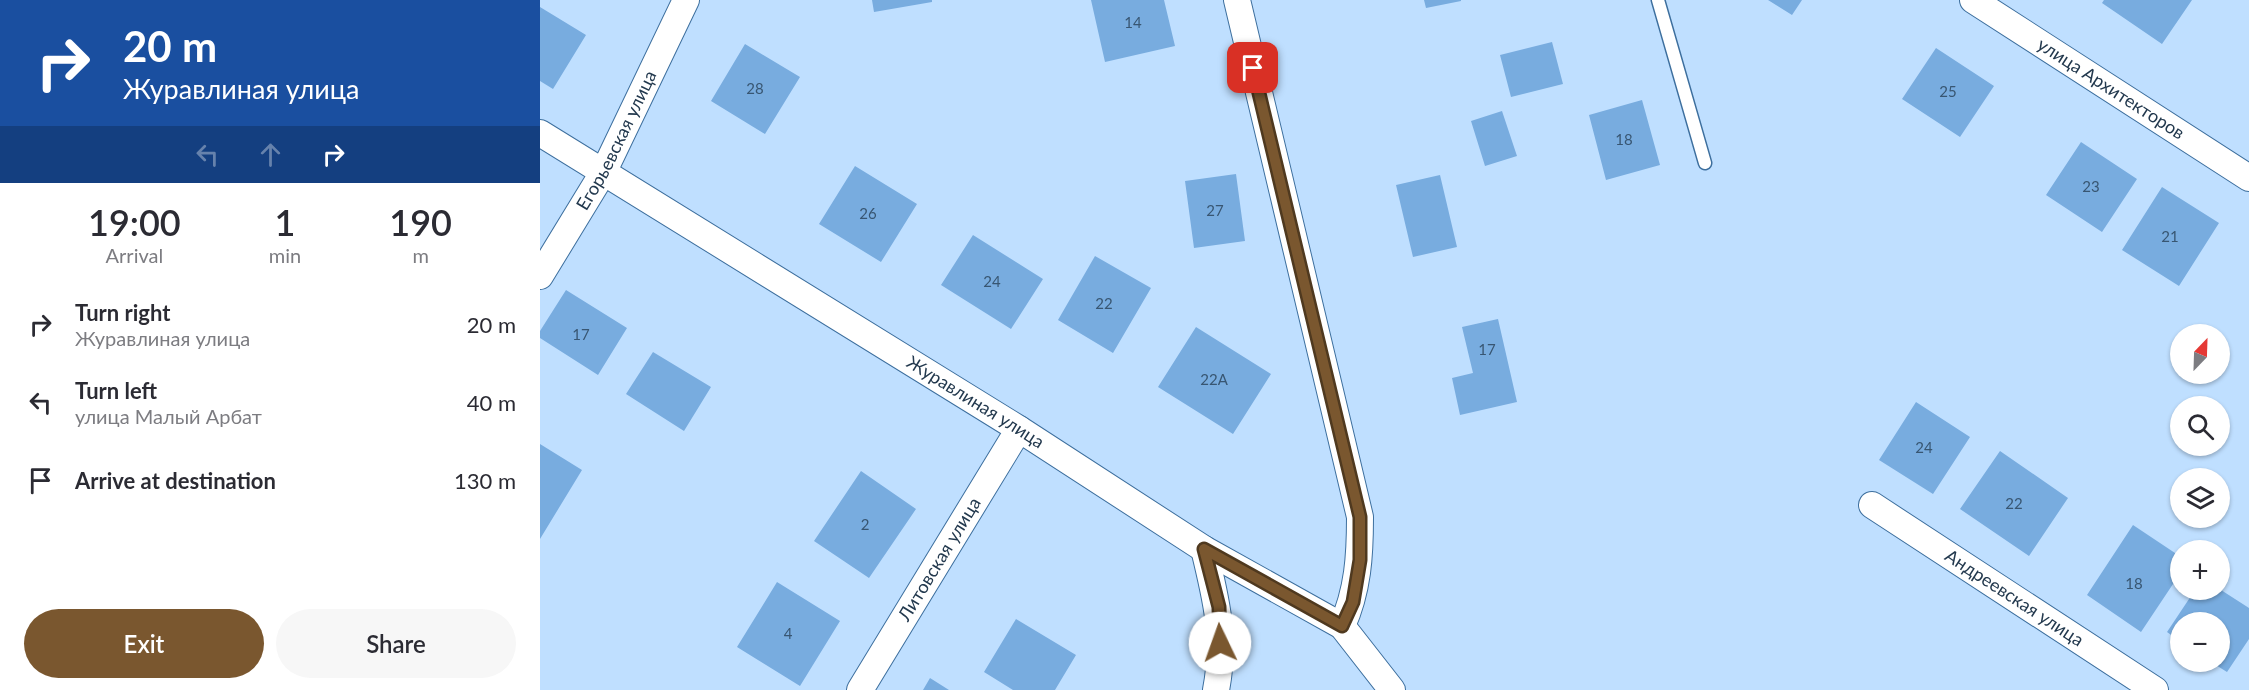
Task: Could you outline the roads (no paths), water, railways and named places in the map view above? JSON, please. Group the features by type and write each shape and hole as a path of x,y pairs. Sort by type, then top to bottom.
{"street":[{"name":"Егорьевская улица","path":"540,276 604,171 686,0"},
{"path":"1237,0 1360,517 1360,560 1353,602 1342,626"},
{"name":"улица Архитекторов","path":"1973,0 2249,178"},
{"name":"Журавлиная улица","path":"540,133 1019,429 1204,549 1342,626 1392,690"},
{"name":"Литовская улица","path":"860,690 1019,429"},
{"name":"Андреевская улица","path":"1872,505 2155,690"},
{"path":"1204,549 1219,607 1221,662 1216,690"}],"lane":[{"path":"1659,0 1705,162"}]}
